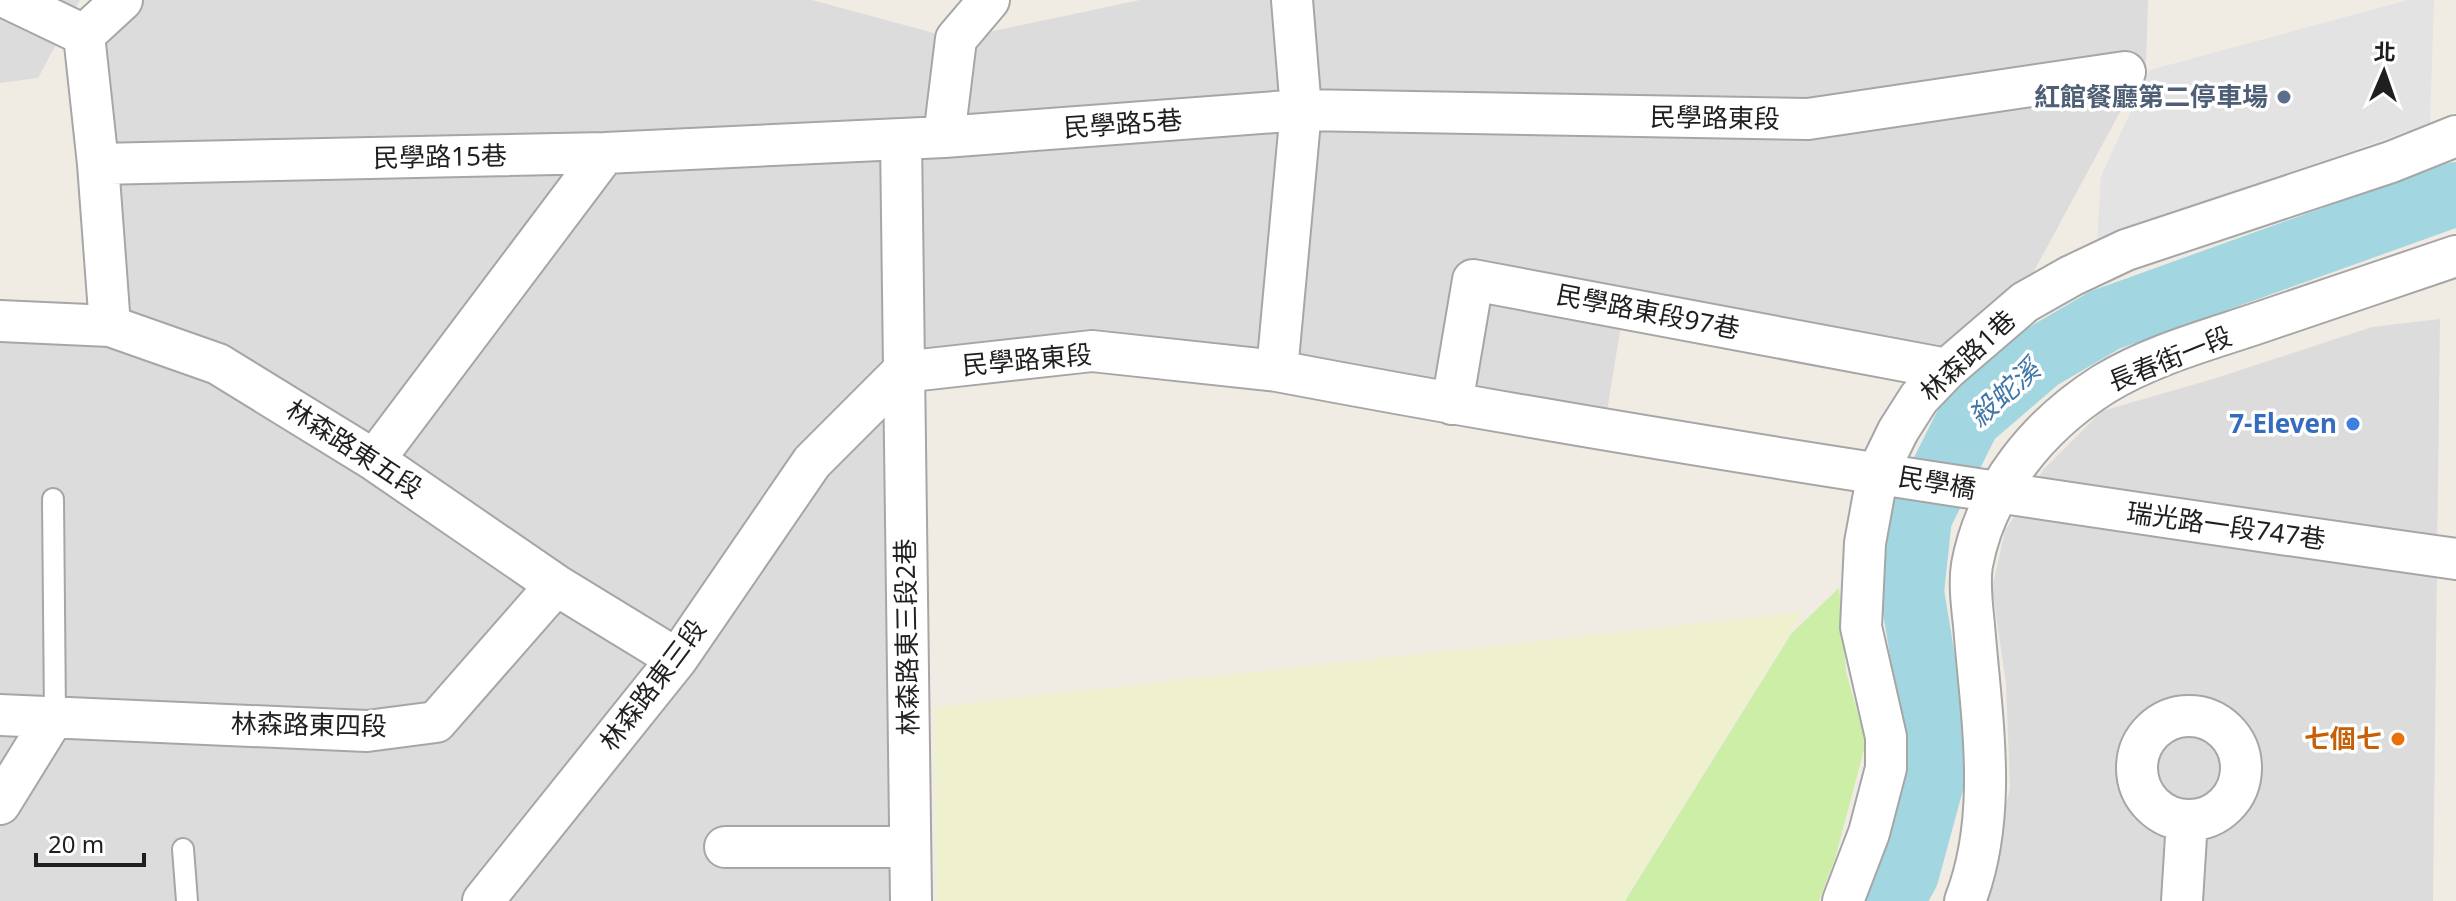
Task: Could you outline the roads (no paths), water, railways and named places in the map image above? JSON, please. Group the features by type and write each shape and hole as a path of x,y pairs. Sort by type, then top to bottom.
{"street":[{"path":"11,0 84,35"},
{"path":"84,35 122,0"},
{"path":"944,137 956,39 989,0"},
{"path":"1277,371 1301,110 1292,0"},
{"path":"84,35 98,164 110,326"},
{"name":"民學路東段","path":"1301,110 1808,119 2125,72"},
{"name":"民學路5巷","path":"944,137 1301,110"},
{"name":"林森路1巷","path":"1843,901 1869,833 1886,768 1886,737 1861,627 1865,543 1878,472 1919,398 1947,369 2025,302 2126,250 2391,162 2456,136"},
{"name":"民學路15巷","path":"98,164 605,153 944,137"},
{"name":"林森路東三段2巷","path":"901,139 911,901"},
{"path":"374,460 605,153"},
{"name":"長春街一段","path":"1965,901 1978,858 1984,784 1983,706 1971,566 1995,494 2060,415 2105,383 2162,356 2456,256"},
{"name":"民學路東段97巷","path":"1452,404 1473,280 1947,369"},
{"name":"林森路東五段","path":"0,321 110,326 218,364 374,460 556,585 677,659"},
{"name":"民學路東段","path":"902,372 1092,351 1277,371 1452,404 1878,472"},
{"name":"林森路東三段","path":"483,901 677,659 812,462 902,372"},
{"name":"民學橋","path":"1878,472 1995,494"},
{"name":"瑞光路一段747巷","path":"1995,494 2456,559"},
{"name":"林森路東四段","path":"0,715 367,731 436,722 556,585"},
{"path":"0,804 55,715"},
{"path":"2182,901 2187,820"},
{"path":"725,847 910,847"}],"lane":[{"path":"53,499 55,715"},
{"path":"183,849 187,901"}],"waterway":[{"name":"殺蛇溪","path":"1892,901 1907,874 1939,756 1912,592 1920,517 1969,419 2040,358 2105,320 2456,194"}],"place":[{"name":"紅館餐廳第二停車場","path":"2284,97"},
{"name":"7-Eleven","path":"2353,424"},
{"name":"七個七","path":"2398,739"}]}
